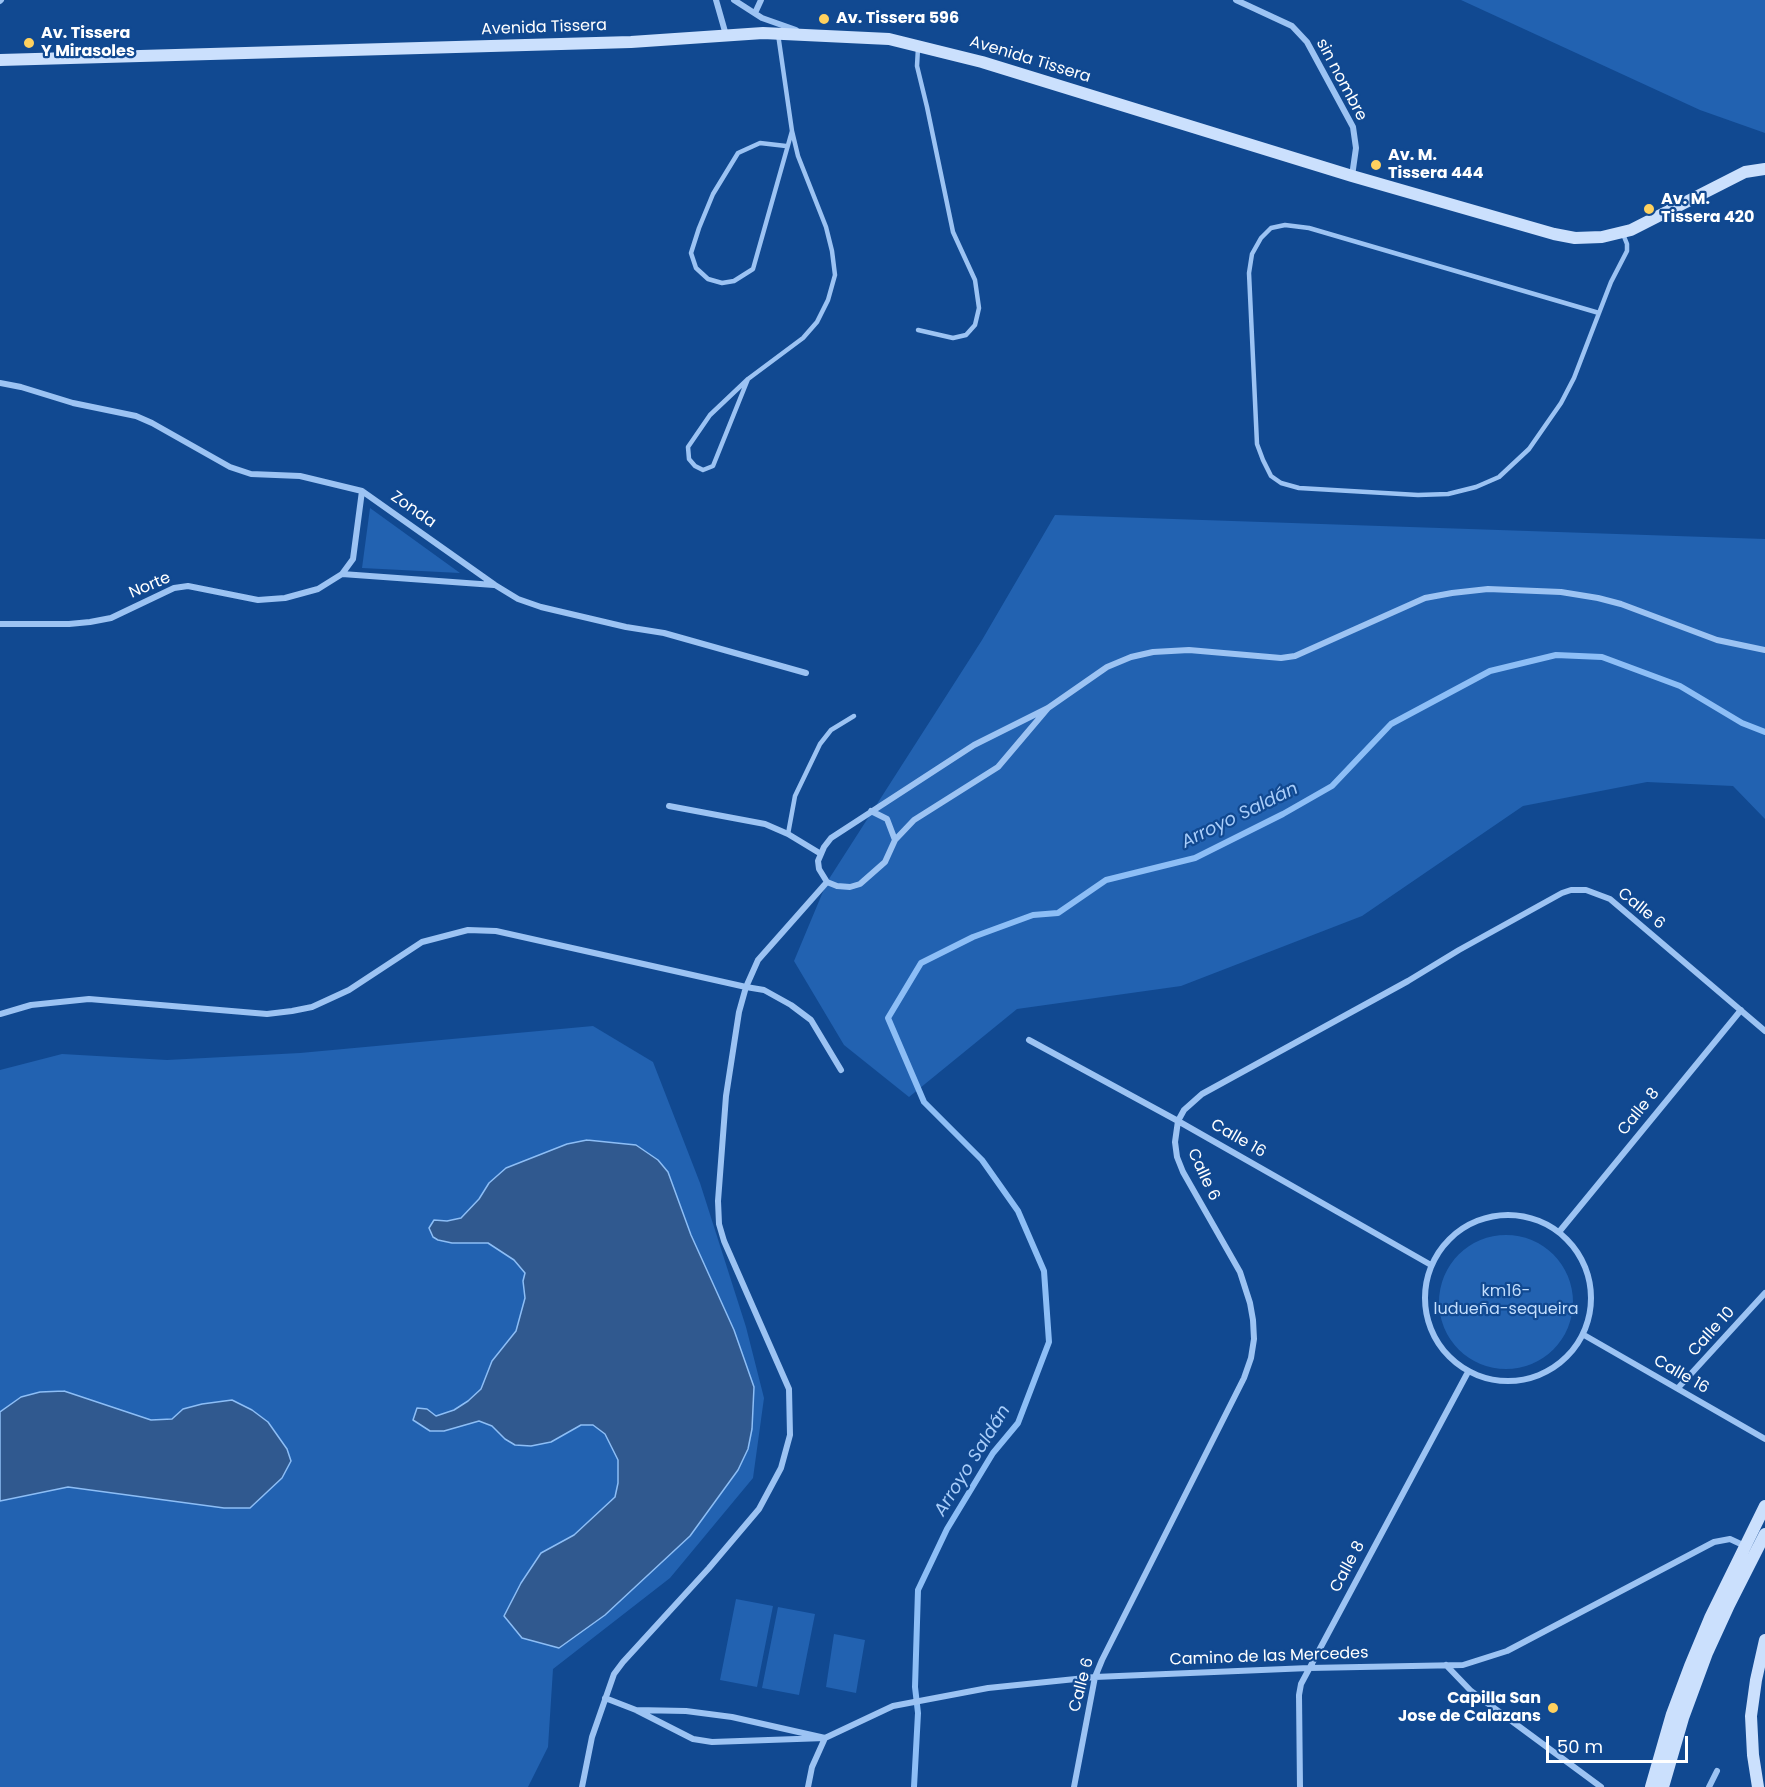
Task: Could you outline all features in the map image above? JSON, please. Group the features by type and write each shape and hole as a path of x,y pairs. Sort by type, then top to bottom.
{"main road":[{"name":"Avenida Tissera","path":"0,60 631,42 778,33 889,39 982,62 1352,176 1575,238 1602,237 1631,230 1745,172 1765,169"},
{"path":"1651,1787 1672,1714 1690,1666 1710,1618 1765,1506"},
{"path":"1663,1787 1683,1718 1707,1653 1765,1534"},
{"path":"1758,1787 1753,1755 1751,1716 1765,1640"}],"street":[{"path":"716,0 726,35"},
{"path":"735,0 755,13 808,34"},
{"path":"755,13 761,0"},
{"name":"sin nombre","path":"1236,0 1292,26 1307,42 1353,127 1356,148 1352,176"},
{"name":"Zonda","path":"0,383 73,403 136,416 230,467 252,474 300,476 362,491 518,599 550,610 664,633 806,673"},
{"path":"342,574 353,559 362,491"},
{"path":"342,574 495,585"},
{"name":"Norte","path":"0,624 69,624 111,618 174,588 188,586 258,600 277,599 318,589 342,574"},
{"path":"1048,708 998,767 914,820 895,840 885,862 860,884 850,887 827,882 819,869 818,861 831,838 974,745 1048,708 1107,667 1131,657 1153,652 1189,650 1281,658 1295,656 1425,598 1488,589 1562,592 1598,598 1621,604 1717,640 1765,650"},
{"path":"669,806 765,824 788,834 821,854"},
{"path":"871,810 887,819 895,840"},
{"path":"582,1787 592,1737 614,1674 759,1509 780,1468 790,1435 789,1389 724,1241 719,1224 718,1201 726,1096 739,1012 746,987 758,960 827,882"},
{"name":"Calle 6","path":"1074,1787 1095,1677 1244,1378 1251,1358 1254,1339 1250,1303 1240,1272 1183,1172 1177,1157 1175,1142 1178,1121 1184,1110 1202,1094 1408,981 1469,944 1571,890 1586,890 1610,899 1765,1031"},
{"path":"0,1014 31,1005 89,999 267,1014 291,1011 312,1007 349,990 422,942 468,930 496,931 764,990 791,1005 810,1020 841,1070"},
{"name":"Calle 8","path":"1559,1232 1741,1010"},
{"name":"Calle 16","path":"1029,1040 1178,1121 1431,1265"},
{"path":"1512,1215 1537,1220 1559,1232 1575,1248 1586,1268 1592,1291 1591,1314 1584,1335 1568,1357 1546,1373 1521,1381 1494,1380 1468,1372 1448,1357 1434,1337 1426,1313 1425,1289 1431,1265 1444,1244 1464,1227 1487,1217 1512,1215"},
{"name":"Calle 10","path":"1678,1388 1765,1293"},
{"name":"Calle 16","path":"1584,1335 1765,1439"},
{"name":"Calle 8","path":"1300,1787 1299,1695 1301,1684 1468,1372"},
{"name":"Camino de las Mercedes","path":"825,1738 893,1706 988,1688 1095,1677 1309,1668 1462,1665 1507,1651 1714,1542 1730,1539 1745,1546"},
{"path":"1446,1665 1471,1691 1601,1787"},
{"path":"605,1698 636,1710 693,1739 712,1742 825,1738"},
{"path":"636,1710 686,1711 732,1717 825,1738"},
{"path":"808,1787 813,1767 825,1738"},
{"path":"1709,1787 1718,1771"}],"lane":[{"path":"748,380 713,466 703,470 694,466 689,459 688,447 710,415 748,380 803,338 817,322 828,300 835,275 826,226 798,156 792,131 778,33"},
{"path":"918,45 917,66 953,232 975,280 979,308 975,324 966,335 953,338 918,330"},
{"path":"786,147 760,143 738,153 713,194 691,253 696,268 708,279 722,283 734,281 753,269 792,131"},
{"path":"1599,313 1309,228 1285,225 1271,228 1261,238 1252,254 1249,273 1257,444 1263,460 1272,476 1281,483 1299,488 1418,495 1448,494 1476,487 1499,477 1530,448 1548,424 1574,378 1611,282 1627,251 1628,244 1622,232"},
{"path":"788,834 795,796 820,744 831,730 854,716"}],"green space":[{"path":"1461,0 1765,0 1765,133 1700,110"},
{"path":"370,508 460,573 362,568"},
{"path":"1055,515 1765,539 1765,819 1733,786 1647,782 1523,806 1362,916 1181,986 1017,1009 909,1097 844,1045 794,961 827,882 982,640"},
{"path":"593,1026 653,1062 700,1183 746,1327 764,1398 753,1478 670,1578 553,1669 548,1747 528,1787 0,1787 0,1070 62,1054 167,1060 300,1053"},
{"name":"km16- ludueña-sequeira","path":"1506,1235 1532,1240 1554,1254 1568,1276 1573,1302 1568,1328 1554,1350 1532,1364 1506,1369 1480,1364 1458,1350 1444,1328 1439,1302 1444,1276 1458,1254 1480,1240"},
{"path":"736,1599 773,1606 757,1687 720,1680"},
{"path":"778,1607 815,1614 799,1695 762,1688"},
{"path":"834,1634 865,1640 856,1693 826,1687"}],"shaded area":[{"path":"587,1140 636,1145 658,1160 668,1172 691,1235 734,1330 754,1387 752,1429 748,1449 738,1470 690,1536 605,1615 559,1648 522,1638 504,1616 521,1583 541,1553 574,1535 615,1497 618,1483 618,1460 605,1434 593,1425 581,1425 551,1442 531,1446 515,1445 492,1426 479,1421 444,1431 430,1431 413,1420 417,1408 427,1409 436,1416 454,1410 481,1389 492,1361 516,1331 525,1298 523,1281 525,1273 514,1260 488,1243 452,1243 438,1240 433,1237 429,1228 434,1220 447,1221 461,1218 479,1199 489,1183 506,1168 567,1144"},
{"path":"64,1391 151,1420 172,1419 183,1409 232,1400 252,1410 268,1422 287,1449 291,1461 282,1478 250,1508 224,1508 68,1487 0,1501 0,1412 21,1397 40,1392"}],"waterway":[{"name":"Arroyo Saldán","path":"914,1787 918,1713 915,1687 918,1590 947,1529 993,1453 1018,1423 1049,1342 1044,1271 1018,1211 982,1160 924,1102 888,1018 921,963 973,937 1033,915 1058,913 1106,880 1195,858 1283,814 1332,786 1391,724 1490,671 1556,655 1602,657 1680,686 1742,723 1765,732"}],"place":[{"name":"Av. Tissera 596","path":"824,19"},
{"name":"Av. Tissera Y Mirasoles","path":"29,43"},
{"name":"Av. M. Tissera 444","path":"1376,165"},
{"name":"Av. M. Tissera 420","path":"1649,209"},
{"name":"Capilla San Jose de Calazans","path":"1553,1708"}]}
